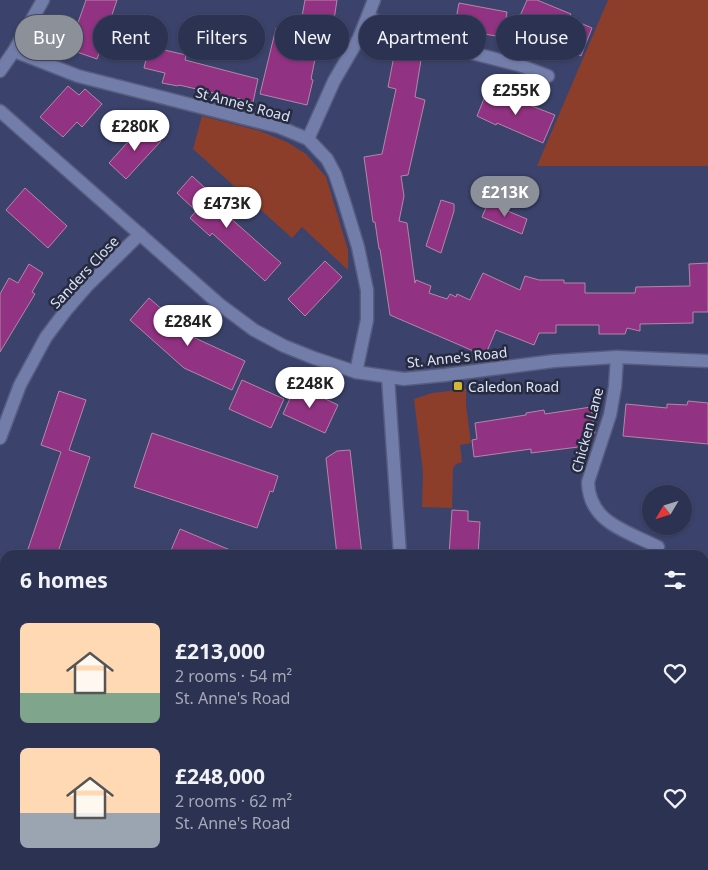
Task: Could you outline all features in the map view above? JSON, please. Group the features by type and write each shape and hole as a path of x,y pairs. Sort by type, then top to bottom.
{"street":[{"path":"0,71 14,51 43,0"},
{"path":"368,15 374,0"},
{"path":"308,139 334,81 359,38"},
{"name":"St Anne's Road","path":"14,51 78,76 279,127 308,139 327,159 335,174 358,247 367,290 368,308 356,372"},
{"path":"486,56 519,64 548,76"},
{"name":"St. Anne's Road","path":"0,111 219,304 254,330 291,349 356,372 388,377 420,378 554,361 617,356 708,361"},
{"name":"Sanders Close","path":"0,438 20,385 46,338 86,287 140,234"},
{"name":"Chicken Lane","path":"617,356 615,387 610,415 588,482 588,492 595,510 602,518 658,547"},
{"path":"388,377 400,550"}],"shaded area":[{"path":"608,0 708,0 708,166 537,166 582,60 586,60 586,51"},
{"path":"202,116 260,131 287,142 306,154 326,177 348,250 348,270 302,227 292,238 193,149"},
{"path":"466,389 471,443 460,445 462,462 456,464 453,468 452,508 422,507 423,472 414,399 432,393"}],"building":[{"path":"86,0 117,0 112,15 93,15 93,58 83,54 83,15 81,15"},
{"path":"305,0 337,0 335,15 302,15"},
{"path":"527,0 537,0 571,14 570,15 520,15"},
{"path":"459,3 507,12 507,15 496,15 496,36 486,34 486,15 457,15"},
{"path":"586,25 592,28 586,43"},
{"path":"275,32 275,60 315,60 311,79 313,80 307,105 260,94"},
{"path":"168,51 178,53 178,60 185,60 258,79 253,102 179,85 162,83 165,73 144,68 146,60 168,60"},
{"path":"393,60 421,60 415,97 425,100 408,175 401,176 404,196 399,221 407,223 415,283 416,280 431,286 429,293 447,299 450,294 456,297 457,294 470,300 483,273 520,290 525,276 539,280 564,280 564,283 585,283 585,293 635,293 636,287 690,286 689,264 708,263 708,312 693,312 693,323 640,324 640,331 627,328 625,334 599,334 599,325 556,325 556,333 539,333 534,345 496,330 485,356 390,315 380,249 375,222 373,222 364,157 382,154 396,89 388,87"},
{"path":"68,86 79,95 85,89 102,104 82,127 77,122 63,137 40,117"},
{"path":"488,89 555,115 543,143 477,116"},
{"path":"144,124 161,141 126,179 109,163"},
{"path":"192,176 231,212 228,216 281,263 265,281 212,233 210,236 190,218 196,211 177,193"},
{"path":"25,188 67,226 48,248 6,210"},
{"path":"441,200 454,204 454,211 441,253 426,246"},
{"path":"488,203 527,219 522,234 482,217"},
{"path":"325,261 342,277 305,316 288,299"},
{"path":"29,264 43,273 32,292 35,294 0,352 0,294 9,278 18,283"},
{"path":"149,298 195,338 245,361 232,390 184,368 130,320"},
{"path":"242,380 284,399 271,428 229,409"},
{"path":"296,385 338,405 325,433 283,414"},
{"path":"59,391 86,400 69,450 90,457 59,550 28,550 61,452 41,445"},
{"path":"688,401 708,403 708,444 623,436 626,404 667,408 667,404 687,405"},
{"path":"591,407 595,433 585,434 586,446 531,453 531,449 474,457 472,440 477,439 475,423 526,415 526,413 544,410 545,414"},
{"path":"152,433 278,476 273,492 270,491 257,528 134,487"},
{"path":"350,450 361,550 336,550 326,458 337,451"},
{"path":"452,510 468,511 468,521 480,522 478,550 449,550"},
{"path":"180,529 230,550 171,550"}],"place":[{"name":"Caledon Road","path":"458,386"}]}
